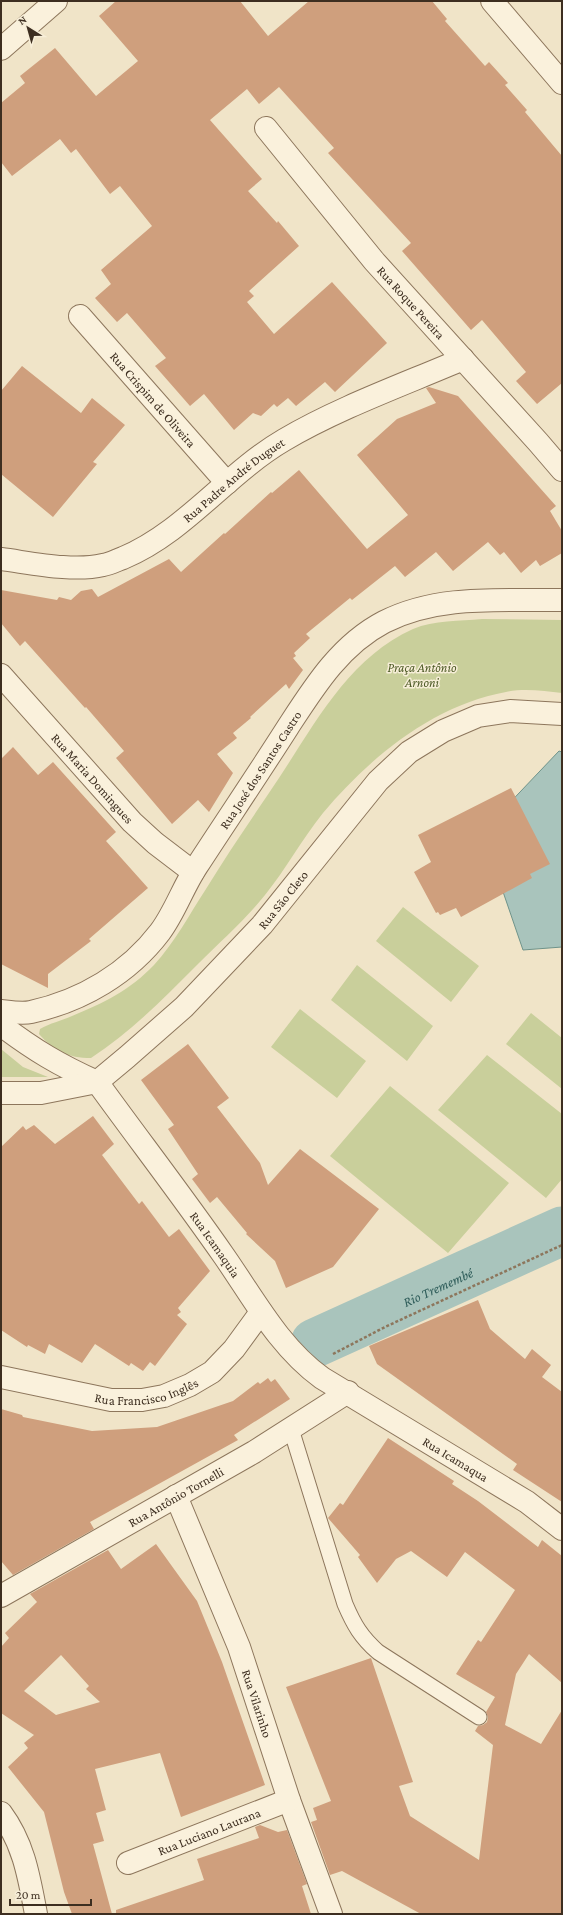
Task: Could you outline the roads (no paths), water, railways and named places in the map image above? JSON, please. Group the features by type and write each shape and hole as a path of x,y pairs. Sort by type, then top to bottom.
{"street":[{"path":"1,49 56,1"},
{"path":"492,1 562,83"},
{"name":"Rua Roque Pereira","path":"266,128 374,261 562,470"},
{"name":"Rua Crispim de Oliveira","path":"80,316 227,483"},
{"name":"Rua Padre André Duguet","path":"1,559 65,568 103,566 136,552 170,531 227,483 282,441 312,424 463,359"},
{"name":"Rua José dos Santos Castro","path":"1,1011 30,1012 69,1000 110,980 136,960 161,931 193,872 320,679 348,647 383,622 421,607 458,601 562,600"},
{"name":"Rua Maria Domingues","path":"1,675 132,822 155,843 193,872"},
{"name":"Rua São Cleto","path":"1,1093 41,1093 96,1082 184,1007 262,925 373,786 410,752 443,731 478,716 510,711 562,714"},
{"path":"1,1026 37,1052 66,1069 96,1082"},
{"name":"Rua Icamaquia","path":"96,1082 225,1256 261,1312 289,1348 308,1368 322,1378 348,1392"},
{"name":"Rua Francisco Inglês","path":"1,1377 111,1400 142,1400 164,1396 190,1385 212,1372 234,1349 261,1312"},
{"name":"Rua Antônio Tornelli","path":"1,1596 291,1429 348,1392"},
{"name":"Rua Icamaqua","path":"348,1392 527,1502 562,1529"},
{"name":"Rua Vilarinho","path":"176,1496 239,1647 289,1800 331,1914"},
{"name":"Rua Luciano Laurana","path":"128,1863 289,1800"},
{"path":"1,1813 20,1845 29,1873 36,1914"}],"lane":[{"path":"291,1429 344,1604 360,1633 378,1652 479,1717"}],"water":[{"path":"559,751 562,752 562,947 523,950 500,883 501,812"}],"waterway":[{"name":"Rio Tremembé","path":"315,1343 562,1231"}],"park label":[{"name":"Praça Antônio Arnoni","path":"422,674"}]}
